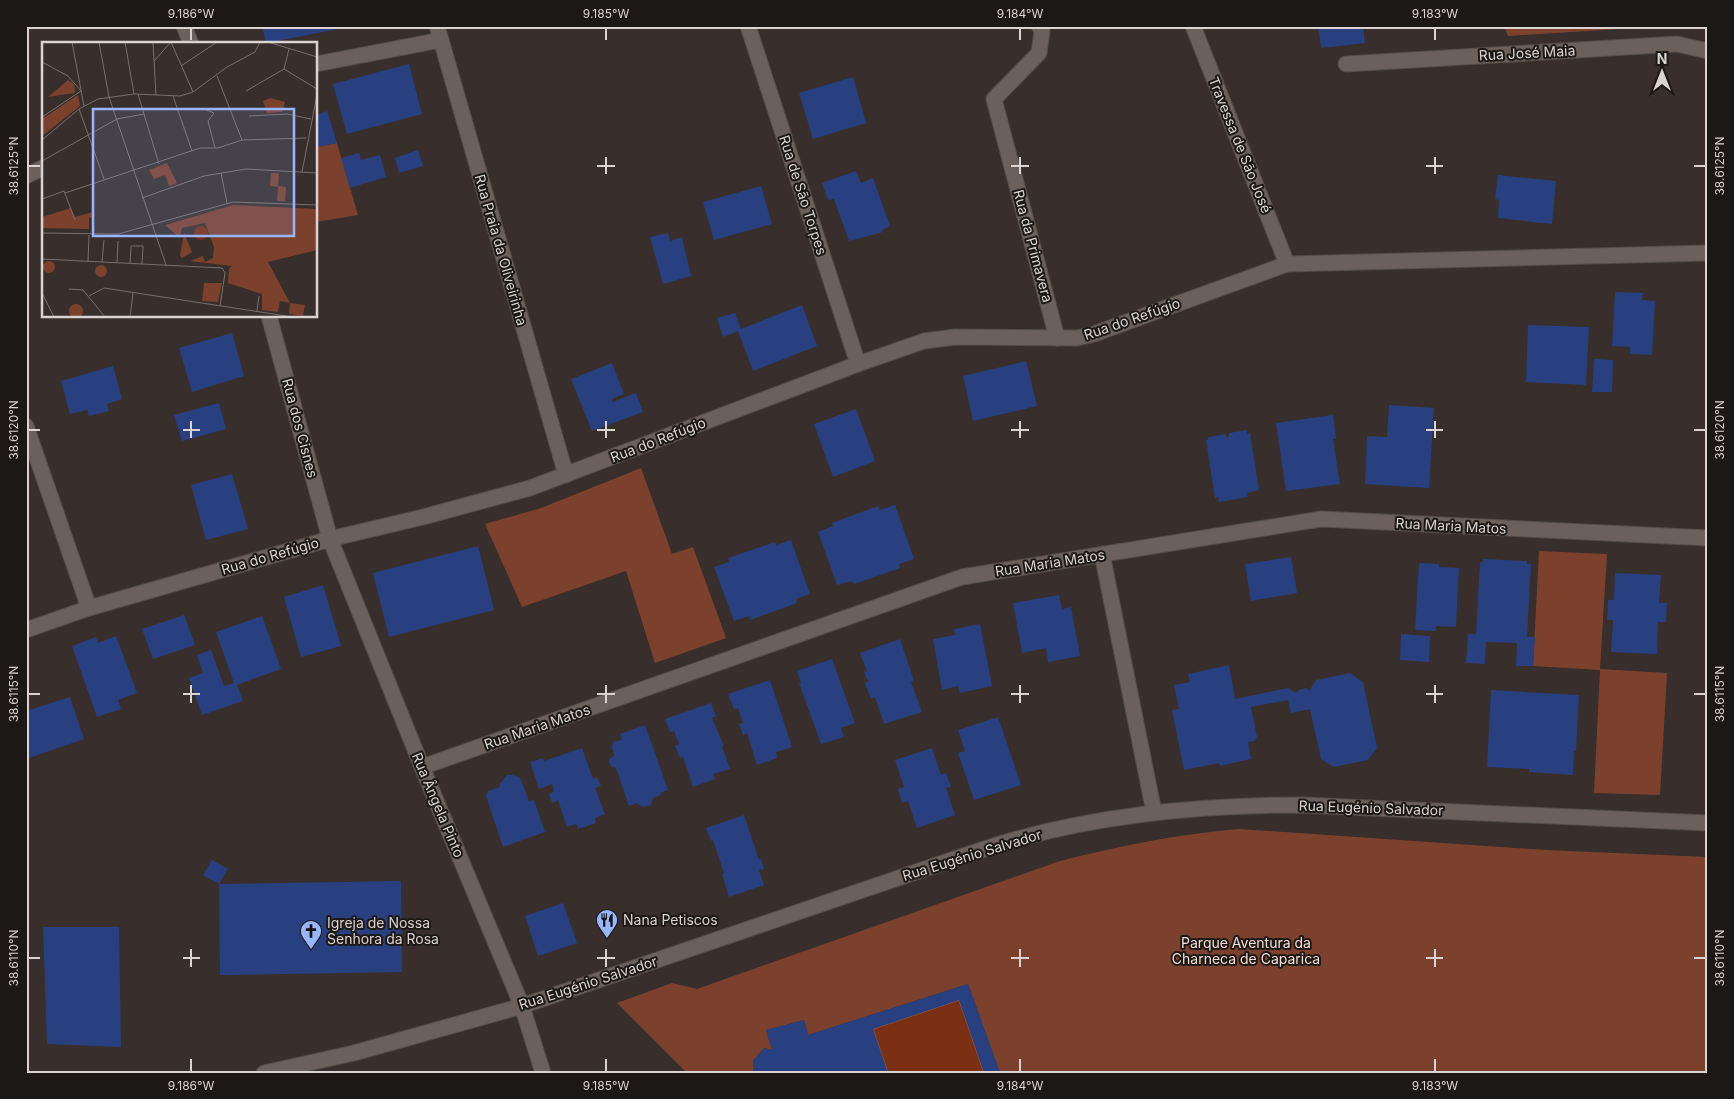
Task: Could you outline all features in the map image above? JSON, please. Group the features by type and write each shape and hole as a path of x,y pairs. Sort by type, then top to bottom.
{"street":[{"path":"184,26 190,42"},
{"name":"Rua de São Torpes","path":"748,26 858,364"},
{"name":"Rua da Primavera","path":"1039,26 1042,31 1039,53 994,99 1058,338"},
{"name":"Travessa de São José","path":"1193,26 1287,264"},
{"path":"318,63 439,33"},
{"name":"Rua Praia da Oliveirinha","path":"439,33 566,475"},
{"name":"Rua José Maia","path":"1346,64 1676,44 1708,51"},
{"path":"26,176 42,168"},
{"name":"Rua do Refúgio","path":"26,630 90,608 330,539 490,500 530,488 858,364 924,341 987,336 1076,338 1094,334 1287,264 1708,253"},
{"name":"Rua dos Cisnes","path":"271,318 330,539"},
{"path":"26,426 90,608"},
{"name":"Rua Maria Matos","path":"422,767 962,576 1321,520 1708,538"},
{"name":"Rua Ângela Pinto","path":"330,539 422,767 522,1006 543,1073"},
{"path":"1102,554 1154,812"},
{"name":"Rua Eugénio Salvador","path":"264,1073 354,1053 522,1006 1021,838 1154,812 1205,807 1303,805 1708,823"}],"green space":[{"path":"1504,26 1635,26 1635,28 1508,36"},
{"path":"337,143 358,215 318,222 318,147"},
{"path":"641,468 672,554 693,547 726,638 655,663 626,571 522,607 485,524 541,508"},
{"path":"1539,551 1607,554 1600,669 1667,673 1660,795 1594,793 1600,670 1533,666"},
{"name":"Parque Aventura da Charneca de Caparica","path":"1239,829 1546,850 1708,857 1708,1073 1000,1073 968,984 808,1035 804,1020 766,1030 772,1050 764,1048 753,1061 754,1073 687,1073 617,1003 672,983 697,989 1060,861 1149,841"}],"shaded area":[{"path":"959,1000 984,1073 888,1073 873,1029"}],"building":[{"path":"262,26 349,26 271,42 266,42"},
{"path":"1318,26 1363,26 1365,43 1321,48"},
{"path":"409,64 422,114 347,134 333,84"},
{"path":"853,77 866,123 813,139 799,93"},
{"path":"327,111 337,143 318,147 318,114"},
{"path":"418,150 423,166 399,173 395,158"},
{"path":"359,153 361,160 380,155 386,177 350,188 341,158"},
{"path":"856,171 861,183 873,178 890,226 882,230 883,232 849,241 834,199 828,200 822,183"},
{"path":"1498,175 1556,181 1552,224 1498,218 1499,200 1495,199"},
{"path":"761,186 772,224 714,240 703,202"},
{"path":"668,233 670,241 682,237 691,276 663,284 650,237"},
{"path":"1615,292 1643,293 1642,300 1655,301 1652,355 1630,354 1630,347 1612,346"},
{"path":"802,305 817,346 753,371 738,331 723,337 717,318 735,313 741,329"},
{"path":"1528,325 1589,327 1586,385 1526,382"},
{"path":"232,333 244,376 192,392 179,348"},
{"path":"1594,359 1613,360 1612,392 1592,392"},
{"path":"1026,361 1037,406 973,421 963,376"},
{"path":"612,363 624,394 612,399 613,402 636,393 643,412 592,431 571,379"},
{"path":"113,366 122,399 107,404 109,411 89,416 87,410 70,414 61,381"},
{"path":"219,403 226,429 182,441 174,415"},
{"path":"1389,405 1434,408 1429,488 1365,484 1367,436 1387,437"},
{"path":"856,409 875,461 833,477 814,424"},
{"path":"1333,415 1336,439 1333,439 1340,484 1286,491 1276,423"},
{"path":"1247,430 1247,434 1250,433 1259,490 1247,493 1248,497 1219,502 1218,497 1215,498 1206,440 1208,440 1208,437 1226,434 1226,437 1229,437 1229,433"},
{"path":"232,474 248,529 206,540 191,485"},
{"path":"895,505 914,559 899,564 900,568 854,584 852,581 837,585 818,532 833,526 832,523 878,506 880,510"},
{"path":"791,540 810,594 796,599 797,603 750,620 749,616 734,621 714,567 729,562 728,558 775,542 776,545"},
{"path":"478,546 494,610 389,637 373,573"},
{"path":"1291,557 1297,593 1251,601 1245,564"},
{"path":"1483,559 1527,561 1527,564 1531,564 1527,637 1535,637 1533,666 1516,666 1517,643 1486,642 1485,664 1466,663 1468,634 1476,634 1480,562 1483,562"},
{"path":"1419,563 1459,568 1456,627 1436,626 1436,631 1415,630"},
{"path":"1615,573 1661,575 1659,603 1667,603 1666,622 1658,622 1657,654 1611,652 1613,620 1607,620 1608,600 1614,600"},
{"path":"323,585 341,646 301,657 284,597"},
{"path":"1059,595 1062,609 1071,607 1080,656 1048,662 1046,648 1022,653 1013,603"},
{"path":"184,615 195,645 153,659 142,629"},
{"path":"262,616 281,669 237,685 243,701 202,715 189,678 203,673 197,655 211,650 224,686 234,683 216,632"},
{"path":"980,624 992,686 960,693 958,686 942,690 933,639 955,635 954,629"},
{"path":"1401,634 1430,636 1429,662 1400,660"},
{"path":"116,636 137,693 118,700 121,709 97,717 72,646 96,637 98,643"},
{"path":"900,639 914,681 911,682 922,712 884,724 875,697 871,699 865,683 869,681 864,672 867,671 860,653"},
{"path":"832,659 855,723 841,728 844,737 821,744 799,683 801,683 797,671"},
{"path":"1229,665 1235,699 1288,688 1296,693 1306,688 1309,691 1316,680 1350,673 1363,682 1377,748 1368,760 1334,767 1321,759 1310,709 1291,713 1288,700 1251,707 1257,737 1254,741 1248,742 1251,759 1220,766 1219,763 1184,770 1172,710 1179,709 1174,685 1190,682 1188,674"},
{"path":"770,680 792,747 776,752 777,758 757,765 747,733 743,735 739,724 743,723 738,708 734,709 728,694"},
{"path":"1491,690 1579,695 1573,775 1529,772 1529,769 1487,767"},
{"path":"70,697 84,739 26,759 26,711"},
{"path":"711,703 716,716 712,718 724,746 722,746 730,769 713,774 715,779 693,787 683,757 680,758 675,746 679,744 674,731 670,732 665,719"},
{"path":"998,717 1021,785 974,800 958,753 965,751 958,730"},
{"path":"645,725 668,790 653,798 651,805 643,807 636,803 629,806 616,768 611,766 609,761 614,756 613,743 622,740 620,734"},
{"path":"582,748 593,779 597,777 601,786 595,788 605,814 595,818 596,823 578,829 576,824 567,827 558,800 552,803 549,794 554,791 552,784 539,789 530,762 543,758 544,761"},
{"path":"932,748 941,775 946,773 951,787 946,788 955,815 917,828 908,801 902,803 898,789 904,787 895,760"},
{"path":"507,775 519,777 521,780 529,801 534,800 545,832 503,847 486,796 488,791 500,787 500,784"},
{"path":"744,815 759,860 761,859 764,869 759,870 764,885 729,897 722,874 724,873 713,840 711,841 706,828"},
{"path":"212,860 228,869 219,884 203,875"},
{"name":"Igreja de Nossa Senhora da Rosa","path":"401,881 402,972 220,975 219,884"},
{"path":"563,903 577,943 538,956 525,916"},
{"path":"43,927 119,927 121,1047 47,1044"},
{"path":"968,984 1000,1073 984,1073 959,1000 873,1029 888,1073 783,1073 782,1071 754,1073 753,1061 764,1048 772,1050 766,1030 804,1020 808,1035"}],"place":[{"name":"Nana Petiscos","path":"607,939"},
{"name":"Igreja de Nossa Senhora da Rosa","path":"311,950"}]}
